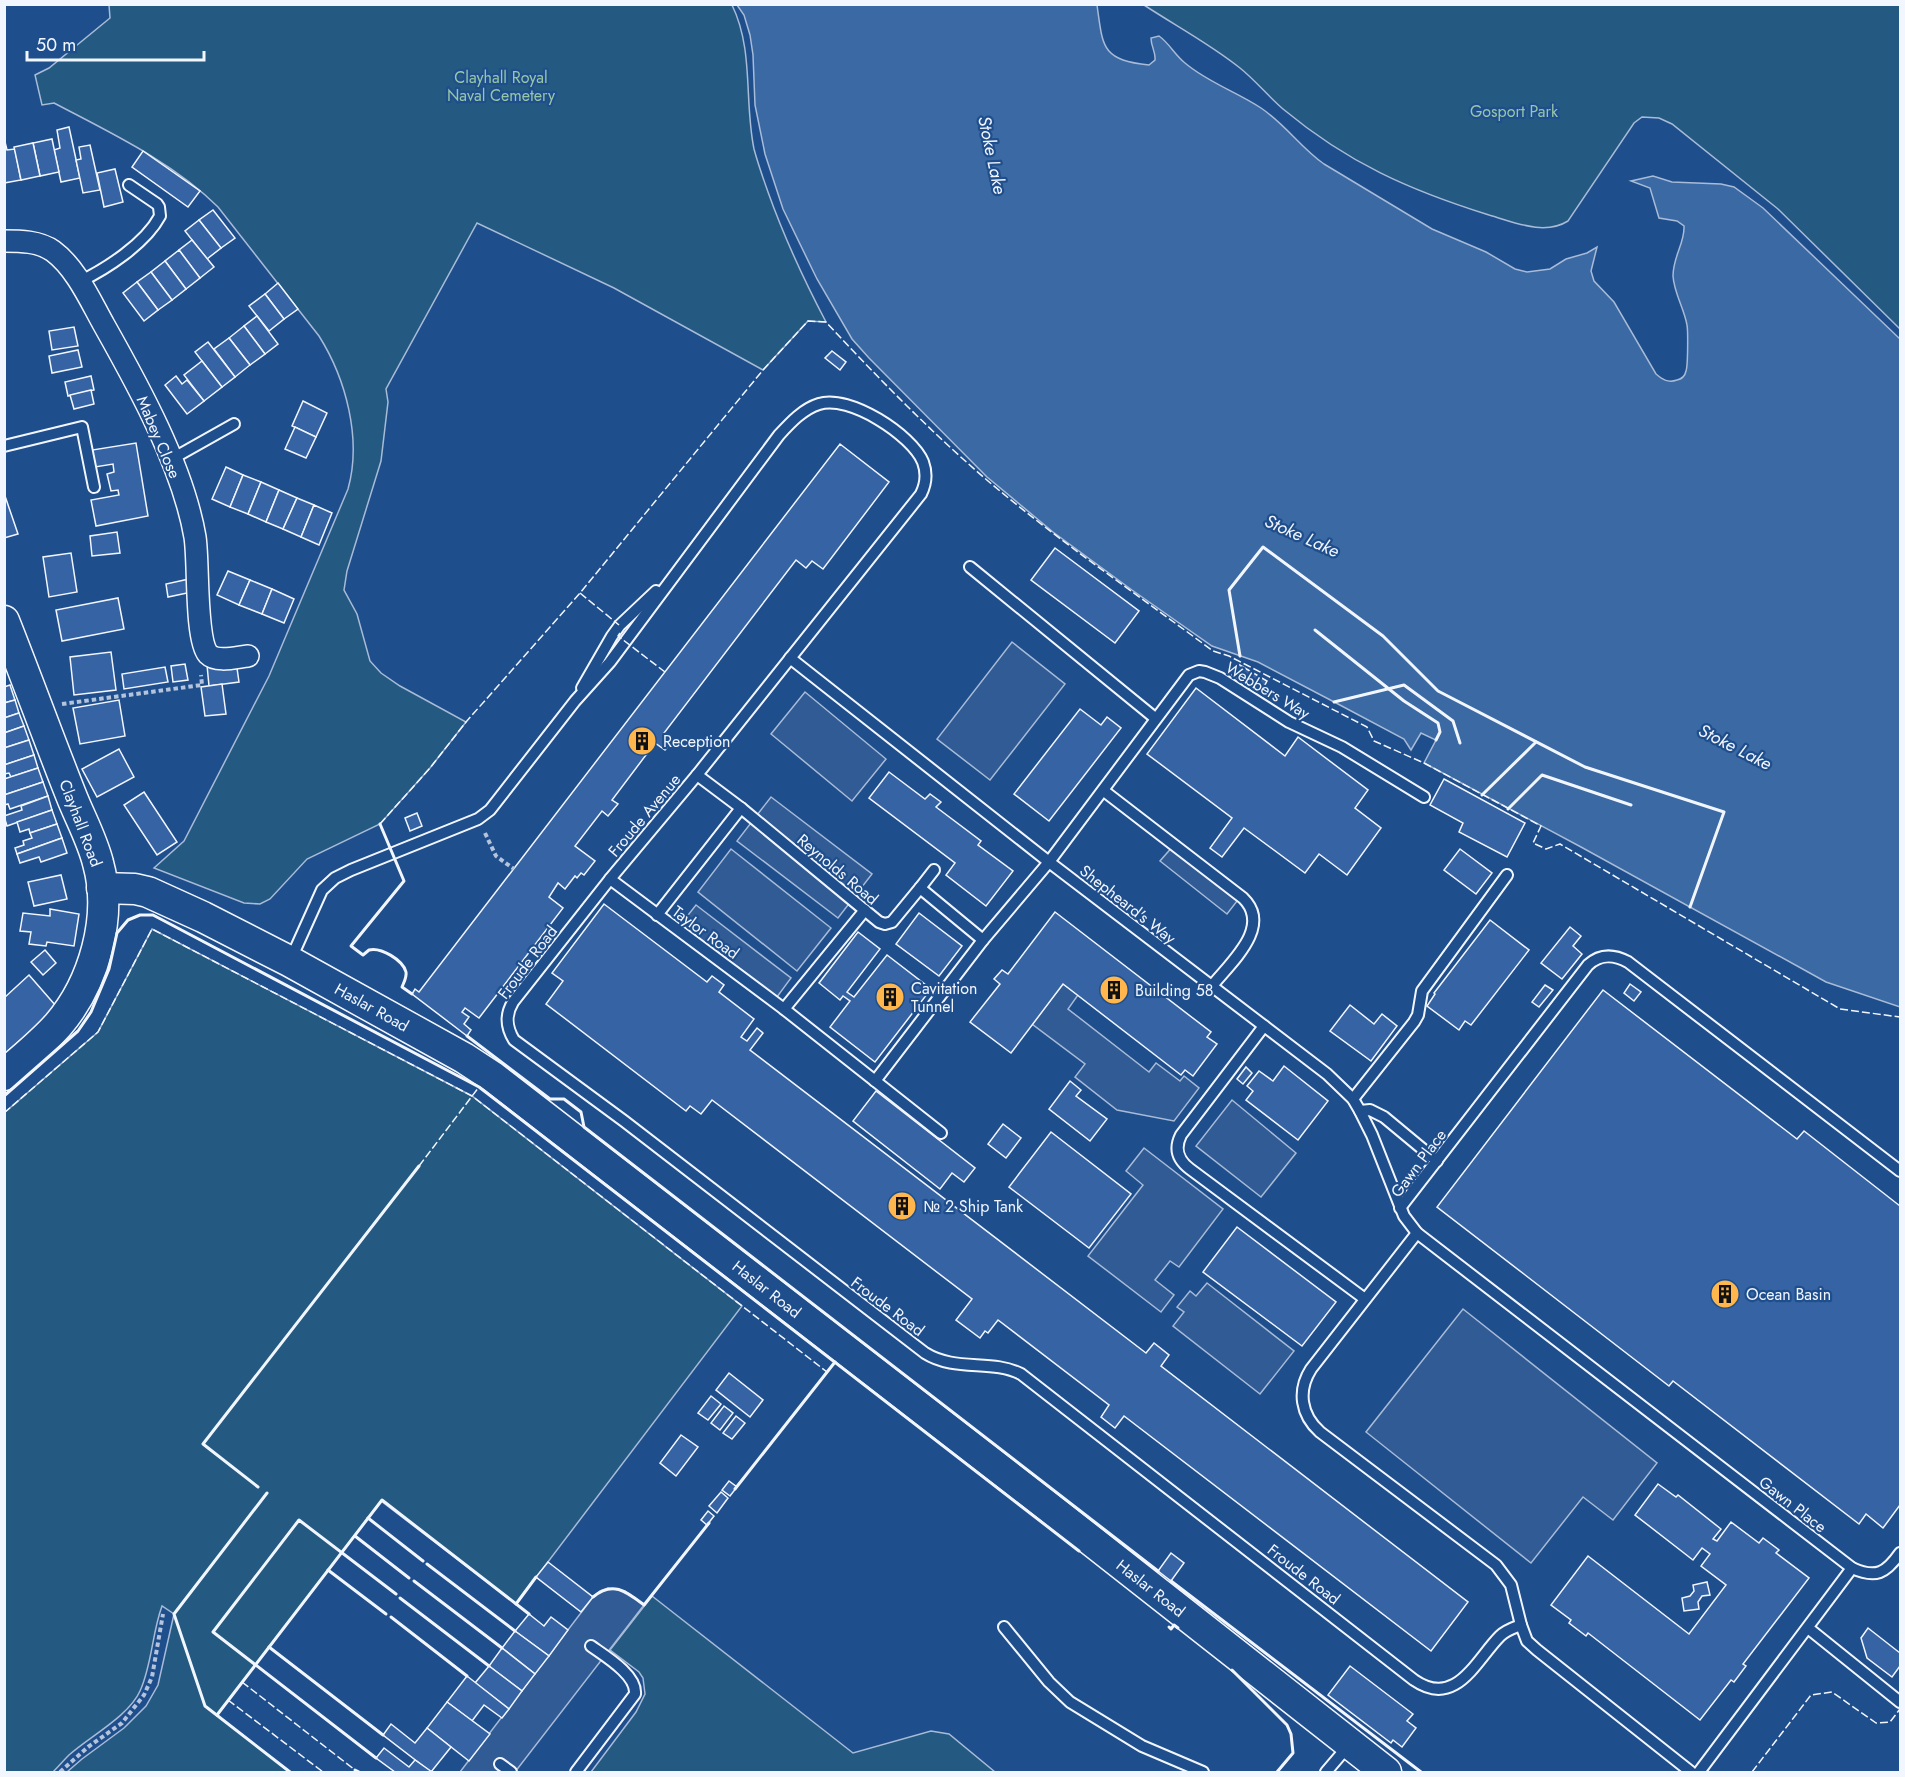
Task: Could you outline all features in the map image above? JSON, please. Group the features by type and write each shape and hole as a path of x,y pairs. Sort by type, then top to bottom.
{"street":[{"name":"Mabey Close","path":"4,241 33,243 46,247 66,263 79,282 139,390 184,495 193,528 197,552 201,629 207,653"},
{"name":"Clayhall Road","path":"4,621 71,797 92,845 100,870 102,888 98,943 92,965 78,997 51,1033 4,1075"},
{"path":"207,653 217,658 248,656"},
{"name":"Haslar Road","path":"102,888 135,889 153,894 290,961 464,1058 508,1088 1032,1494 1386,1773"}],"lane":[{"path":"79,282 123,255 142,238 160,216 157,204 129,185"},
{"name":"Froude Avenue","path":"478,819 497,802 575,701 604,647 620,625 677,570 779,435 805,411 826,402 843,404 870,415 896,432 913,447 923,461 926,476 924,489 697,775 610,879"},
{"path":"170,460 234,424"},
{"path":"4,446 82,426 94,487"},
{"path":"970,567 1155,718"},
{"name":"Shepheard's Way","path":"790,658 1049,862 1327,1074 1353,1099 1360,1111 1372,1135 1400,1208"},
{"name":"Webbers Way","path":"874,1081 983,940 1049,862 1189,675 1199,671 1210,673 1290,722 1342,747 1424,797"},
{"name":"Reynolds Road","path":"697,775 741,808 879,922 888,924 920,888"},
{"path":"1104,790 1251,906 1254,920 1251,935 1211,987"},
{"path":"657,915 741,808"},
{"path":"290,961 320,893 335,878 405,847 478,819"},
{"path":"934,870 920,888 983,940"},
{"path":"1353,1099 1414,1022 1418,1015 1423,989 1506,875"},
{"name":"Taylor Road","path":"610,879 784,1009 941,1133"},
{"name":"Froude Road","path":"610,879 511,1006 507,1020 514,1040 925,1353 945,1362 1007,1369 1021,1374 1424,1686 1435,1689 1458,1683 1500,1636 1509,1629 1521,1625"},
{"path":"784,1009 865,910"},
{"name":"Gawn Place","path":"1900,1171 1628,962 1618,957 1607,956 1597,958 1588,965 1400,1208 1408,1223 1417,1233 1852,1568 1865,1573 1882,1572 1889,1568 1900,1553"},
{"path":"1264,1026 1181,1135 1177,1145 1179,1158 1184,1165 1365,1299"},
{"path":"1360,1111 1370,1110 1379,1114 1437,1161"},
{"path":"1417,1233 1307,1375 1302,1393 1303,1407 1307,1417 1320,1432 1496,1565 1511,1585 1525,1638 1536,1650 1691,1773"},
{"path":"1699,1773 1852,1568"},
{"path":"1004,1627 1049,1682 1070,1702 1142,1746 1203,1773"},
{"path":"1808,1628 1900,1702"},
{"path":"576,1773 635,1694 636,1688 631,1678 591,1646"},
{"path":"1326,1773 1349,1744"},
{"path":"500,1764 511,1773"}],"path":[{"path":"38,707 202,684 200,667 207,653"},
{"path":"478,819 496,856 513,869"},
{"path":"60,1773 88,1747 122,1723 144,1695 152,1677 163,1614"}],"green space":[{"name":"Clayhall Royal Naval Cemetery","path":"109,5 732,5 739,22 746,58 751,131 757,160 788,242 826,322 808,321 763,370 614,288 477,223 386,389 388,402 381,461 347,571 344,590 357,614 370,661 381,673 466,722 430,768 380,824 307,859 270,899 260,904 244,903 154,868 184,841 269,676 348,489 353,450 349,410 337,371 319,336 218,207 181,176 140,149 54,103 42,105 35,75 49,68 110,18"},
{"name":"Gosport Park","path":"1144,5 1900,5 1900,329 1778,209 1672,124 1659,118 1642,117 1634,123 1568,221 1539,228 1519,224 1406,185 1356,160 1331,145 1283,109 1229,59"},
{"path":"152,929 472,1096 742,1306 516,1604 381,1501 217,1715 290,1772 67,1772 124,1728 146,1706 158,1685 174,1614 162,1606 144,1681 135,1700 127,1709 77,1748 53,1772 5,1772 4,1113 98,1032"},
{"path":"652,1596 853,1753 931,1731 949,1734 995,1772 591,1772 636,1712 645,1694 643,1678 639,1672 610,1650"}],"shaded area":[{"path":"1012,642 1065,684 990,780 937,739"},
{"path":"805,692 886,759 852,801 771,734"},
{"path":"771,797 872,874 838,918 737,841"},
{"path":"1174,845 1241,896 1227,914 1160,861"},
{"path":"731,849 831,928 797,971 698,892"},
{"path":"696,905 791,978 774,1001 677,929"},
{"path":"1063,984 1078,995 1068,1009 1149,1072 1156,1063 1180,1081 1184,1076 1199,1088 1174,1121 1117,1110 1075,1077 1085,1064 1032,1024"},
{"path":"1232,1100 1296,1153 1261,1197 1196,1146"},
{"path":"1144,1148 1223,1209 1179,1267 1170,1261 1155,1280 1174,1295 1161,1312 1088,1256 1143,1185 1126,1171"},
{"path":"1207,1283 1294,1351 1260,1394 1173,1326 1184,1312 1177,1307 1190,1291 1196,1296"},
{"path":"1463,1309 1657,1463 1613,1520 1583,1497 1531,1563 1366,1432"},
{"path":"608,1588 625,1591 644,1605 515,1772 460,1772 593,1597"}],"water":[{"name":"Stoke Lake","path":"737,5 1097,5 1103,41 1113,55 1133,63 1149,65 1155,60 1151,38 1159,36 1181,60 1194,70 1270,114 1324,164 1432,229 1486,252 1515,269 1527,272 1550,269 1566,259 1587,253 1597,247 1591,271 1594,281 1614,302 1656,374 1668,381 1682,378 1687,368 1687,325 1673,276 1684,226 1677,221 1659,218 1650,188 1631,181 1653,176 1672,182 1721,184 1734,187 1763,208 1900,339 1900,1007 1826,982 1424,763 1436,740 1421,733 1411,750 1404,739 1258,662 1212,646 1053,532 987,477 852,339 817,279 783,209 765,154 755,105 750,35 744,15"}],"building":[{"path":"69,127 80,178 61,182 54,150 60,148 57,130"},
{"path":"4,138 7,150 15,149 21,180 4,183"},
{"path":"52,139 59,172 40,176 33,143"},
{"path":"33,143 40,176 21,180 14,147"},
{"path":"90,145 100,190 83,193 76,160 81,159 79,147"},
{"path":"143,151 200,191 188,207 132,167"},
{"path":"115,169 123,202 104,207 97,173"},
{"path":"213,210 235,238 221,248 199,220"},
{"path":"199,220 221,248 207,259 185,231"},
{"path":"192,240 214,267 200,278 179,250"},
{"path":"179,250 200,278 186,289 165,261"},
{"path":"165,261 186,289 172,300 151,272"},
{"path":"151,272 172,300 158,310 137,282"},
{"path":"137,282 158,310 144,321 123,293"},
{"path":"278,283 298,309 284,319 265,294"},
{"path":"265,294 284,319 269,331 249,306"},
{"path":"257,316 278,344 265,354 244,326"},
{"path":"244,326 265,354 250,365 229,338"},
{"path":"74,327 78,346 52,350 49,331"},
{"path":"229,338 250,365 235,377 214,349"},
{"path":"208,342 235,377 222,387 195,352"},
{"path":"78,350 82,367 52,373 49,356"},
{"path":"832,351 846,362 840,370 825,358"},
{"path":"202,361 222,387 204,401 184,375"},
{"path":"91,376 94,390 68,396 65,382"},
{"path":"176,376 182,384 187,380 204,401 187,414 165,385"},
{"path":"91,390 94,404 74,409 70,395"},
{"path":"303,401 327,413 316,437 292,426"},
{"path":"295,427 316,437 306,458 285,449"},
{"path":"136,443 148,516 96,526 91,500 119,495 118,490 111,491 107,474 114,472 113,464 95,467 92,450"},
{"name":"Reception","path":"840,444 889,482 823,569 812,561 806,568 796,560 664,733 673,740 665,750 655,743 612,800 618,804 608,816 602,811 575,846 595,861 584,875 581,873 577,878 575,876 565,889 558,883 549,897 563,908 479,1018 465,1008 462,1012 469,1017 464,1024 471,1030 467,1036 412,994 415,989 419,992"},
{"path":"226,467 243,475 230,507 212,499"},
{"path":"243,475 261,482 248,514 230,507"},
{"path":"261,482 279,490 266,522 248,514"},
{"path":"279,490 297,498 283,529 266,522"},
{"path":"4,493 18,534 4,538"},
{"path":"297,498 314,505 301,537 283,529"},
{"path":"314,505 332,513 319,545 301,537"},
{"path":"117,532 120,553 92,556 90,536"},
{"path":"1055,548 1139,611 1115,643 1031,580"},
{"path":"71,553 77,592 49,597 43,557"},
{"path":"228,571 250,580 239,605 217,595"},
{"path":"189,579 192,592 168,597 166,584"},
{"path":"250,580 272,589 262,614 239,605"},
{"path":"272,589 294,599 284,623 262,614"},
{"path":"118,598 124,629 62,641 56,610"},
{"path":"111,652 116,690 74,695 70,657"},
{"path":"236,661 239,682 209,686 207,665"},
{"path":"185,664 188,680 173,682 171,666"},
{"path":"1238,664 1267,681 1261,692 1232,675"},
{"path":"165,667 168,682 124,689 122,674"},
{"path":"222,684 226,714 205,716 201,687"},
{"path":"10,685 15,700 4,703 4,687"},
{"path":"1196,688 1285,756 1298,737 1368,790 1355,808 1381,828 1347,875 1319,854 1305,873 1244,828 1222,857 1210,848 1232,818 1147,754"},
{"path":"15,700 19,713 4,718 4,703"},
{"path":"119,700 125,736 80,744 73,708"},
{"path":"1080,709 1101,725 1107,717 1121,728 1049,821 1014,794"},
{"path":"19,713 24,726 4,733 4,718"},
{"path":"24,726 29,740 4,748 4,733"},
{"path":"29,740 34,755 4,765 4,748"},
{"path":"119,749 134,777 97,797 82,769"},
{"path":"34,755 38,768 11,777 9,773 4,774 4,765"},
{"path":"38,768 43,782 4,795 4,779"},
{"path":"889,772 925,799 930,794 941,802 936,807 981,841 978,845 1013,871 986,906 946,875 955,863 869,798"},
{"path":"1444,779 1525,823 1507,857 1459,832 1463,823 1430,805"},
{"path":"43,782 48,796 10,809 8,804 4,805 4,795"},
{"path":"144,792 177,842 157,855 124,805"},
{"path":"48,796 52,810 7,826 4,816 22,810 21,806"},
{"path":"52,810 57,824 30,833 29,829 20,832 17,822"},
{"path":"417,813 422,826 410,831 405,818"},
{"path":"57,824 62,838 17,854 15,848 24,845 23,841 32,838 30,833"},
{"path":"62,838 67,853 41,862 39,857 20,863 17,854"},
{"path":"1460,849 1492,873 1476,894 1444,870"},
{"path":"61,875 67,899 34,906 28,882"},
{"name":"№ 2 Ship Tank","path":"604,904 707,982 712,976 724,985 719,992 754,1019 741,1037 747,1041 757,1028 763,1033 750,1050 1146,1353 1154,1343 1169,1355 1161,1366 1468,1602 1431,1651 1124,1416 1115,1428 1101,1417 1109,1405 998,1320 988,1333 985,1331 980,1338 956,1320 972,1299 712,1100 701,1114 690,1106 686,1111 546,1004 563,981 552,973"},
{"path":"50,909 79,914 74,946 47,942 46,946 29,944 31,932 20,931 23,913 50,916"},
{"name":"Building 58","path":"1055,912 1211,1032 1207,1037 1217,1044 1193,1076 1185,1070 1181,1075 1063,984 1011,1053 970,1022 1000,984 994,979 1002,970 1008,974"},
{"path":"919,913 962,946 939,976 896,944"},
{"path":"1490,920 1529,950 1471,1025 1465,1021 1459,1030 1427,1006 1434,993"},
{"path":"1570,927 1581,936 1573,946 1582,954 1562,979 1541,963"},
{"name":"Cavitation Tunnel","path":"858,932 880,949 847,992 854,997 887,955 931,989 875,1062 830,1027 850,1001 843,996 840,1000 819,983"},
{"path":"45,950 56,963 43,975 31,962"},
{"path":"29,975 56,1006 45,1019 4,1054 4,998"},
{"path":"1630,984 1641,992 1634,1001 1624,993"},
{"path":"1545,985 1553,990 1539,1007 1532,1002"},
{"name":"Ocean Basin","path":"1603,990 1797,1139 1804,1131 1900,1206 1900,1505 1883,1528 1866,1514 1859,1524 1673,1381 1669,1386 1437,1207"},
{"path":"1350,1005 1374,1024 1382,1014 1397,1026 1371,1061 1330,1031"},
{"path":"1284,1066 1328,1101 1298,1140 1246,1100 1253,1091 1247,1086 1259,1071 1273,1081"},
{"path":"1246,1067 1252,1073 1243,1084 1237,1079"},
{"path":"1070,1081 1081,1090 1076,1096 1107,1119 1090,1141 1049,1109"},
{"path":"876,1091 975,1168 964,1182 952,1173 940,1189 853,1121"},
{"path":"1003,1124 1021,1138 1006,1158 988,1144"},
{"path":"1051,1132 1131,1194 1089,1248 1009,1187"},
{"path":"1237,1227 1336,1302 1302,1346 1203,1272"},
{"path":"729,1373 763,1400 750,1417 716,1390"},
{"path":"711,1396 721,1404 708,1420 698,1413"},
{"path":"724,1406 733,1413 720,1430 711,1423"},
{"path":"736,1416 745,1423 732,1439 723,1433"},
{"path":"681,1435 698,1447 676,1476 660,1463"},
{"path":"729,1481 737,1487 730,1496 722,1490"},
{"path":"1658,1484 1676,1497 1678,1495 1721,1529 1713,1539 1717,1541 1731,1522 1759,1543 1763,1538 1779,1550 1776,1553 1809,1578 1743,1664 1746,1666 1734,1682 1731,1680 1700,1720 1588,1633 1586,1636 1569,1623 1571,1620 1551,1605 1588,1556 1689,1634 1726,1585 1701,1566 1710,1554 1702,1548 1693,1560 1635,1515"},
{"path":"721,1492 728,1498 717,1513 709,1506"},
{"path":"708,1511 714,1516 707,1525 701,1520"},
{"path":"1171,1553 1184,1563 1171,1581 1158,1571"},
{"path":"548,1562 593,1597 581,1612 536,1577"},
{"path":"1707,1582 1710,1595 1702,1596 1698,1602 1699,1609 1684,1611 1682,1598 1690,1596 1694,1591 1693,1585"},
{"path":"529,1614 544,1626 551,1617 568,1630 549,1656 515,1631"},
{"path":"1868,1628 1900,1653 1900,1666 1892,1677 1867,1658 1861,1638"},
{"path":"515,1631 549,1656 535,1674 502,1648"},
{"path":"502,1648 535,1674 522,1691 489,1666"},
{"path":"489,1666 522,1691 509,1709 475,1683"},
{"path":"1350,1666 1413,1714 1407,1721 1416,1728 1402,1747 1393,1740 1391,1743 1328,1695"},
{"path":"467,1676 509,1709 502,1718 484,1705 472,1721 447,1702"},
{"path":"447,1702 490,1734 469,1761 427,1728"},
{"path":"391,1724 415,1743 427,1728 451,1747 431,1772 383,1735"},
{"path":"384,1748 409,1767 415,1760 432,1772 395,1772 376,1758"}],"fence":[{"path":"380,824 580,593 763,370 808,321 826,322 905,404 1015,504 1213,651 1229,656 1367,727 1374,741 1424,763 1541,826 1533,843 1546,849 1560,844 1840,1009 1900,1017"},
{"path":"580,593 619,625"},
{"path":"620,633 618,636 665,672"},
{"path":"4,1113 98,1032 152,929 472,1096 827,1372"},
{"path":"419,1166 479,1087"},
{"path":"242,1682 355,1770"},
{"path":"1752,1772 1811,1695 1832,1692 1876,1723 1890,1722 1900,1709"},
{"path":"228,1700 323,1772"}],"wall":[{"path":"1240,656 1229,590 1263,547 1383,636 1438,691 1585,767 1724,812 1690,907"},
{"path":"1315,630 1404,701 1438,723 1440,732 1436,740"},
{"path":"1334,702 1404,685 1453,721 1460,743"},
{"path":"1482,795 1536,742"},
{"path":"1508,809 1542,775 1631,805"},
{"path":"380,824 404,881 351,946 363,955 369,950 379,950 396,959 406,972 402,987 412,994"},
{"path":"4,1096 78,1031 91,1012 109,969 117,933 128,920 140,915 153,915 479,1087 1079,1551"},
{"path":"467,1036 550,1099 564,1099 581,1112 584,1127 1158,1571"},
{"path":"258,1487 203,1444 419,1166"},
{"path":"735,1489 835,1362"},
{"path":"267,1493 174,1614 205,1706 290,1772"},
{"path":"217,1715 382,1500 529,1614"},
{"path":"368,1518 423,1561"},
{"path":"376,1758 213,1632 299,1520 396,1594"},
{"path":"593,1597 607,1589 620,1590 644,1605 709,1523"},
{"path":"355,1536 409,1578"},
{"path":"427,1564 515,1631"},
{"path":"328,1570 386,1614"},
{"path":"516,1604 536,1577"},
{"path":"414,1581 502,1648"},
{"path":"1171,1581 1421,1772"},
{"path":"400,1598 489,1666"},
{"path":"391,1617 467,1676"},
{"path":"1169,1627 1171,1629 1174,1625 1178,1628"},
{"path":"269,1647 383,1735"},
{"path":"1232,1670 1287,1725 1291,1734 1293,1753 1277,1772"},
{"path":"355,1770 359,1772"}],"place":[{"name":"Reception","path":"642,741"},
{"name":"Building 58","path":"1114,990"},
{"name":"Cavitation Tunnel","path":"890,997"},
{"name":"№ 2 Ship Tank","path":"902,1206"},
{"name":"Ocean Basin","path":"1725,1294"}]}
